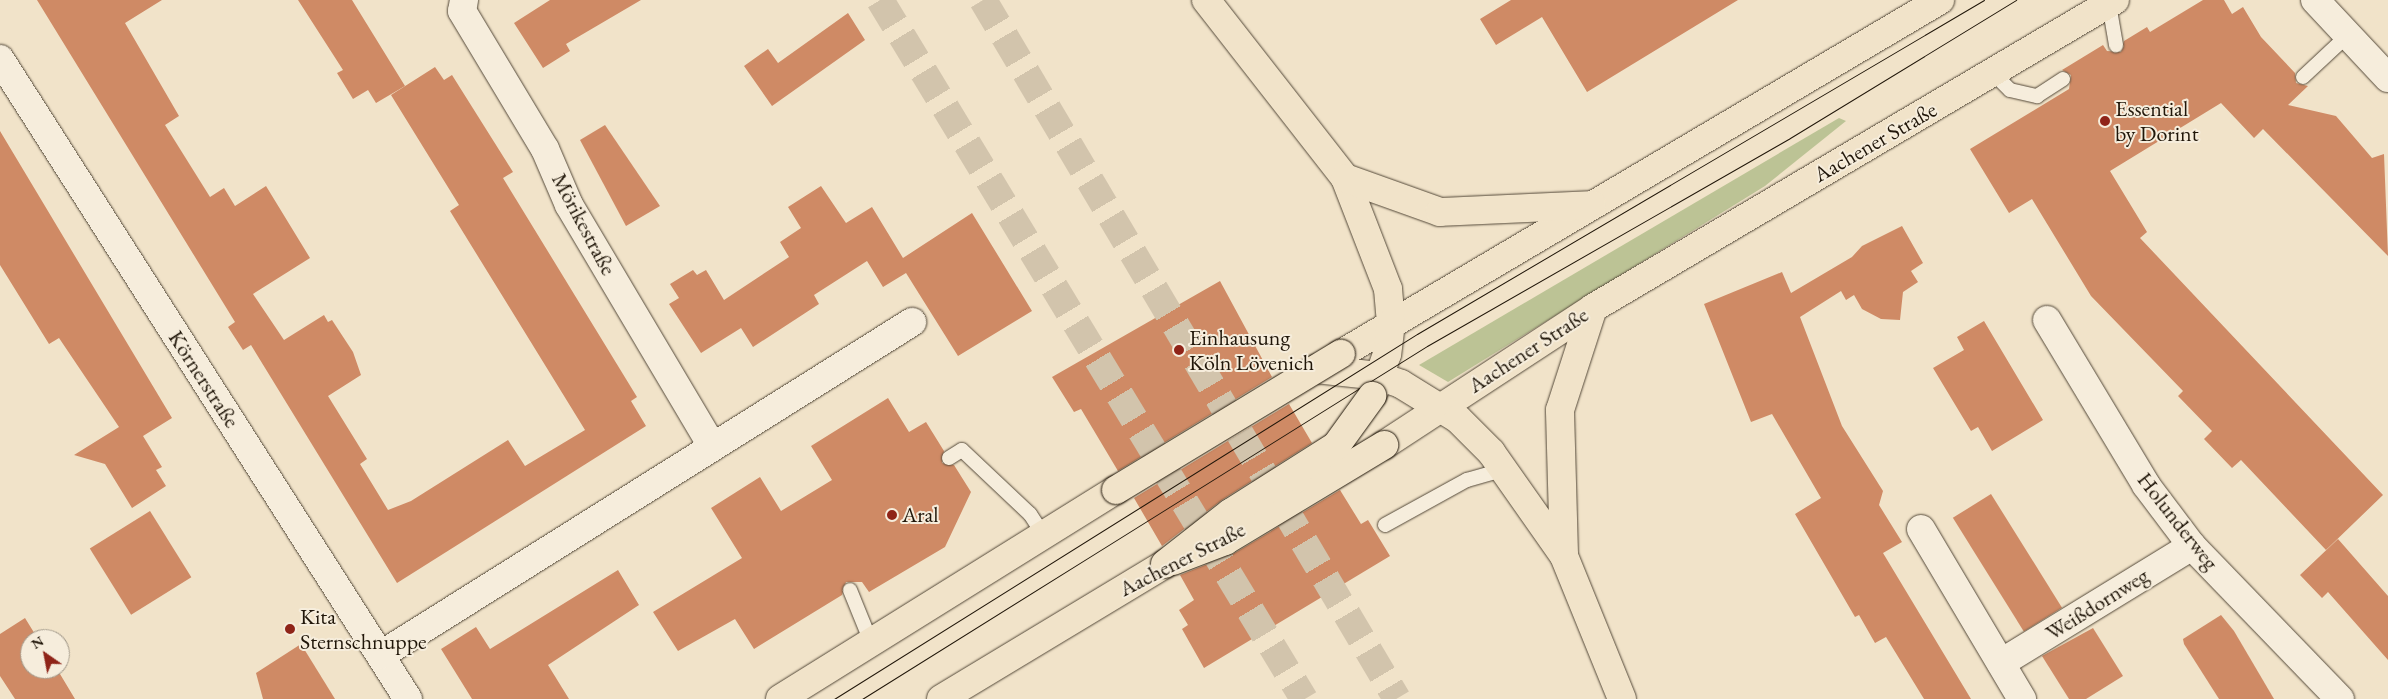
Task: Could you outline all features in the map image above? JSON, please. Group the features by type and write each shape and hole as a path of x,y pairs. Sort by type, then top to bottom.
{"main road":[{"path":"1206,0 1345,178 1388,288 1391,323 1387,354 1361,375"},
{"path":"1165,564 1230,513 1336,446 1361,375 1391,323 1940,0"},
{"name":"Aachener Straße","path":"941,699 1165,564 1225,541 1384,445 1439,406 1593,308 2112,2"},
{"path":"1345,178 1440,212 1592,205"},
{"path":"1564,556 1560,410 1593,308"},
{"path":"780,699 1043,534 1316,369 1361,375 1439,406 1506,469 1564,556 1622,699"}],"street":[{"name":"Mörikestraße","path":"464,0 462,11 545,149 569,205 712,446"},
{"path":"2315,0 2388,78"},
{"name":"Körnerstraße","path":"0,59 408,699"},
{"name":"Holunderweg","path":"2046,320 2146,485 2192,546 2340,699"},
{"path":"381,655 912,322"},
{"path":"1921,529 2022,699"},
{"name":"Weißdornweg","path":"2001,663 2192,546"}],"lane":[{"path":"2112,2 2116,45"},
{"path":"2303,77 2348,35"},
{"path":"1993,73 2010,90 2037,96 2063,79"},
{"path":"949,458 962,450 1030,514 1043,534"},
{"path":"1386,525 1467,480 1506,469"},
{"path":"850,590 871,642"}],"green space":[{"path":"1839,118 1846,121 1765,186 1448,382 1419,365"}],"building":[{"path":"37,0 162,0 125,23 179,116 165,125 210,197 224,188 235,206 266,186 310,258 253,294 284,340 324,315 328,322 332,320 353,352 361,375 328,396 367,459 360,464 388,510 411,501 508,440 525,466 585,430 450,211 459,205 391,95 435,67 444,80 452,75 513,172 503,178 637,397 631,401 646,426 397,583 251,345 243,350 228,327 235,322"},
{"path":"298,0 352,0 405,86 376,103 368,90 353,99 337,73 343,70"},
{"path":"550,0 641,0 566,44 570,51 543,68 514,23"},
{"path":"1511,0 1738,0 1587,92 1542,17 1496,45 1480,19"},
{"path":"2203,0 2224,0 2232,14 2243,7 2261,37 2295,73 2296,83 2308,86 2288,105 2336,116 2372,158 2384,154 2388,256 2263,129 2254,138 2221,103 2110,171 2147,232 2140,238 2383,495 2326,550 2241,460 2232,468 2204,439 2212,431 2178,396 2183,391 2091,296 2032,199 2009,213 1970,149 2069,89 2071,75 2062,70 2103,45 2107,51 2121,52 2124,41 2147,27 2150,32"},
{"path":"848,13 865,40 772,106 744,66 768,49 778,63"},
{"path":"605,125 660,206 626,226 580,140"},
{"path":"0,131 172,418 143,436 162,467 156,470 166,486 132,508 105,464 74,455 119,427 59,338 49,344 0,265"},
{"path":"821,186 846,223 872,207 903,258 972,213 1032,311 958,356 906,273 883,287 867,261 814,295 819,304 753,347 741,328 701,353 669,304 679,298 670,284 693,270 697,275 706,270 724,300 789,257 780,242 801,228 788,207"},
{"path":"1902,226 1923,263 1911,271 1918,282 1903,292 1900,320 1881,319 1862,309 1854,295 1846,300 1841,291 1800,317 1842,426 1883,491 1879,505 1902,542 1883,553 1971,699 1924,699 1886,637 1875,643 1859,615 1855,617 1795,514 1821,498 1772,414 1751,422 1704,304 1782,272 1791,293 1852,257 1862,246"},
{"path":"1220,281 1272,377 1118,471 1081,409 1074,412 1052,377"},
{"path":"1984,321 2043,420 1992,451 1978,427 1971,431 1933,368 1964,350 1957,337"},
{"path":"888,398 909,432 926,422 944,451 942,463 954,465 971,492 945,547 869,592 862,582 846,582 842,595 754,649 735,619 678,651 653,612 742,558 711,508 760,477 781,511 832,480 811,446"},
{"path":"1289,404 1312,443 1222,500 1162,546 1134,498"},
{"path":"1340,490 1361,524 1368,520 1390,556 1204,668 1182,629 1188,625 1179,610 1194,600 1180,575 1233,554"},
{"path":"1991,494 2062,608 2024,631 1953,518"},
{"path":"150,511 191,577 131,615 90,549"},
{"path":"2338,539 2388,596 2388,660 2328,592 2322,598 2300,575"},
{"path":"618,570 639,605 548,665 569,699 472,699 441,649 476,627 490,649"},
{"path":"2221,615 2234,631 2274,699 2219,699 2184,644 2183,639"},
{"path":"25,618 32,629 20,629 20,679 63,679 75,699 15,699 0,676 0,634"},
{"path":"2093,628 2123,676 2086,699 2069,699 2042,656"},
{"path":"301,644 335,699 263,699 256,673"}],"tunnel":[{"path":"880,0 1304,699"},
{"path":"983,0 1397,699"}],"tram line":[{"path":"834,699 1417,334 1984,0"},
{"path":"862,699 1427,346 1790,138 2016,0"}],"place":[{"name":"Essential by Dorint","path":"2105,121"},
{"name":"Einhausung Köln Lövenich","path":"1179,350"},
{"name":"Aral","path":"892,515"},
{"name":"Kita Sternschnuppe","path":"290,629"}]}
